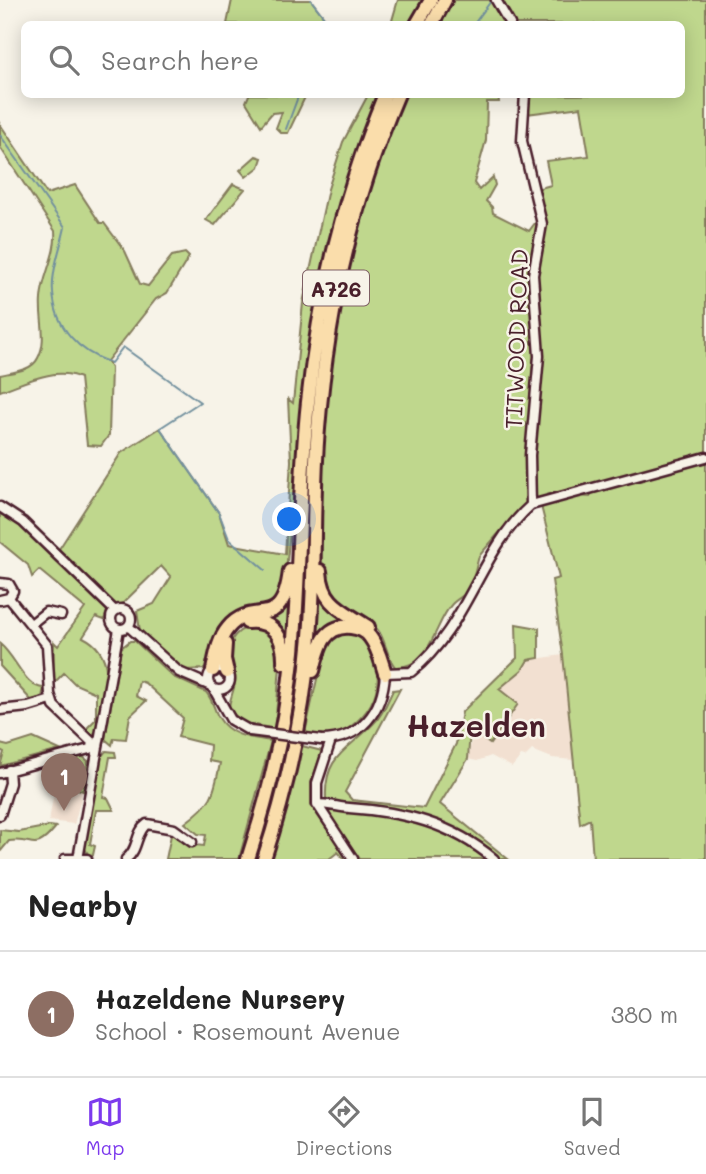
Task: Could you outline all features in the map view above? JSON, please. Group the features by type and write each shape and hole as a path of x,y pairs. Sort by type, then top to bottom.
{"highway":[{"path":"419,21 430,0"},
{"path":"434,21 445,0"},
{"name":"A726","path":"248,859 277,754 293,651 303,467 314,354 329,268 353,180 384,98"},
{"name":"A726","path":"264,859 293,756 310,635 321,393 337,286 359,198 396,98"},
{"path":"212,671 223,635 233,623 272,611 285,598 303,467"},
{"path":"315,490 324,594 338,610 368,626 378,636 385,652 385,673"},
{"path":"228,672 224,650 227,638 237,627 251,621 262,622 278,633 284,645 285,659 277,754"},
{"path":"293,756 319,647 330,631 347,627 363,631 372,639 385,673"}],"street":[{"path":"496,0 508,21"},
{"name":"TITWOOD ROAD","path":"525,98 522,141 542,224 533,275 539,356 530,455 531,505"},
{"path":"212,671 208,678 212,687 236,725 250,731 321,740 350,734 370,719 382,696 385,673 411,672 435,649 458,619 512,526 531,505 706,457"},
{"path":"0,507 23,522 115,611"},
{"path":"0,583 11,586 13,594 5,599 30,624 50,652 51,700 97,747"},
{"path":"44,603 46,612"},
{"path":"65,859 81,859 97,747 124,627 131,618 128,612 122,609 115,611"},
{"path":"115,611 112,622 124,627 184,674 220,690 227,687"},
{"path":"30,624 46,612 61,615"},
{"path":"184,674 219,668 228,672 230,680 224,707"},
{"path":"9,699 10,710"},
{"path":"0,710 51,700"},
{"path":"331,740 317,783 317,804 353,859"},
{"path":"0,815 10,783 4,771 97,747"},
{"path":"317,804 377,810 437,823 475,844 494,859"},
{"path":"126,859 134,852 141,829 147,824 174,829 192,842"}],"shaded area":[{"path":"563,655 573,760 552,758 532,750 525,757 521,756 512,767 491,756 477,761 468,759 472,738 470,729 499,689 522,670 528,660"},
{"path":"56,780 83,791 74,824 49,821"}],"green space":[{"path":"232,0 311,0 327,21 228,21"},
{"path":"398,0 424,0 414,21 392,21"},
{"path":"451,0 492,0 504,21 440,21"},
{"path":"500,0 706,0 706,454 535,500 532,483 540,364 533,360 526,503 479,556 470,591 454,602 446,612 425,653 407,665 395,667 377,629 340,607 325,586 322,561 322,462 325,408 340,302 367,198 402,98 498,98 499,102 487,102 486,140 474,183 479,190 493,177 495,185 486,201 492,207 493,213 529,231 535,223 542,224 533,190 551,185 546,161 589,156 581,107 526,114 528,98 685,98 685,21 511,21"},
{"path":"248,98 305,98 288,133 281,133 276,128 282,112 272,113 261,126 246,102"},
{"path":"366,98 380,98 302,408 285,581 274,606 238,617 207,669 185,670 140,631 137,611 154,604 171,577 161,566 122,604 115,605 59,549 121,453 160,428 219,513 229,544 285,554 291,461 288,399 293,403 303,303 328,189 343,142"},
{"path":"388,98 392,98 351,215 323,339 313,424 303,655 294,732 287,730 299,641 315,371 334,265 364,162"},
{"path":"0,124 47,194 75,185 100,223 104,223 125,251 140,284 148,286 172,256 185,253 189,257 167,293 156,299 107,361 111,368 109,435 101,446 87,445 80,378 50,375 0,391 0,375 31,366 41,351 42,290 52,257 55,231 0,147"},
{"path":"256,156 262,158 259,167 246,177 240,170"},
{"path":"233,184 245,189 215,225 206,220"},
{"path":"706,458 706,859 593,859 590,819 580,824 563,655 552,580 559,578 541,506 577,496 590,497 592,491"},
{"path":"0,512 20,525 108,608 104,620 96,617 83,637 95,645 102,655 107,678 98,731 91,735 86,729 96,719 96,693 75,684 64,673 53,684 54,642 58,646 85,608 39,570 32,577 28,565 0,542"},
{"path":"292,595 286,636 275,622 264,619 274,617"},
{"path":"321,598 326,607 348,622 314,647 317,599"},
{"path":"516,624 539,628 539,658 528,660 522,670 499,689 518,704 490,744 470,730 468,759 440,804 508,859 360,859 328,813 327,808 339,808 326,798 326,784 333,763 377,720 393,690 400,689 345,792 352,800 424,808 456,744 462,712 517,658"},
{"path":"252,626 273,635 281,653 275,729 241,722 229,709 235,680 228,658 229,646 235,635"},
{"path":"342,630 362,633 371,648 378,678 376,691 363,716 336,736 305,733 325,643"},
{"path":"130,641 135,641 173,677 206,692 219,718 229,729 242,736 271,741 239,859 166,859 172,830 185,844 204,846 206,835 198,834 185,823 201,810 210,798 220,763 209,761 210,745 178,737 183,718 145,683 139,681 136,696 146,701 130,716 126,739 114,738 112,745 105,739 121,648"},
{"path":"0,644 31,683 44,688 42,697 31,700 0,666"},
{"path":"33,738 60,750 0,766 4,752 0,750 0,744 8,746"},
{"path":"284,743 291,744 259,859 253,859"},
{"path":"302,746 322,751 311,783 311,806 348,859 344,859 338,852 329,859 269,859"},
{"path":"106,751 115,752 116,757 110,757 103,797 108,798 114,810 96,810 90,844 95,846 93,855 88,854 84,847 98,761"},
{"path":"82,756 88,761 83,791 56,780 58,762"},
{"path":"56,827 38,843 9,841 0,852 0,830 19,832"}],"waterway":[{"path":"311,0 327,21"},
{"path":"476,21 491,1"},
{"path":"286,129 298,98"},
{"path":"0,135 65,227 53,284 58,317 64,327 79,345 111,363 123,347 200,402 160,428 219,513 229,539 265,570"}],"place":[{"name":"Hazeldene Nursery","path":"64,811"}],"district":[{"name":"Hazelden","path":"476,725"}]}
